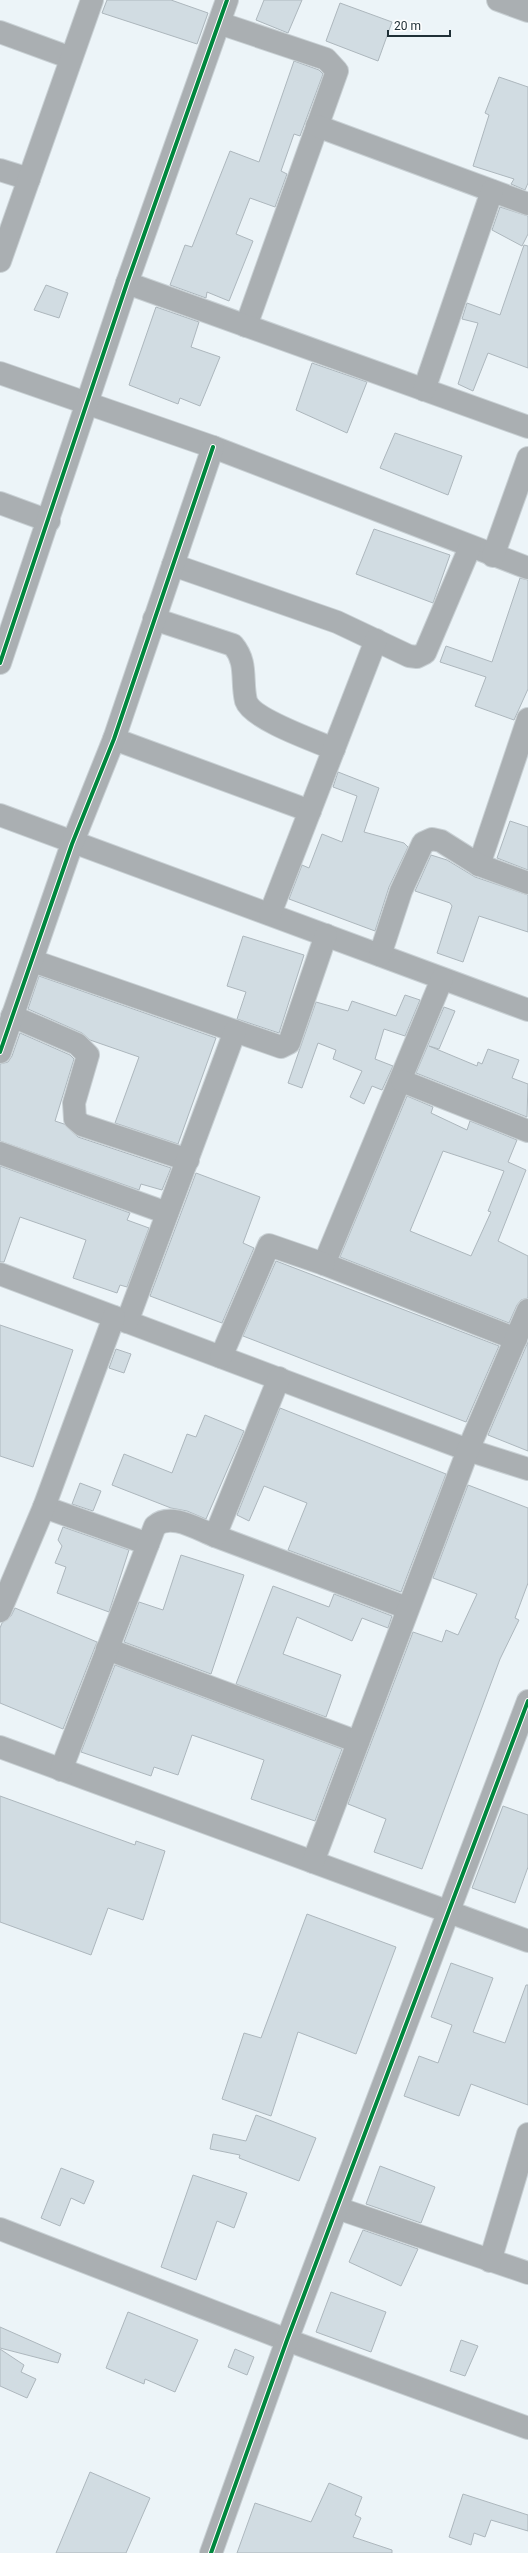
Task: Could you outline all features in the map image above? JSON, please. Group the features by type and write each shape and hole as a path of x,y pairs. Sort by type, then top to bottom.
{"street":[{"path":"2,247 29,179 92,0"},
{"path":"0,663 89,402 127,283 227,0"},
{"path":"498,0 528,11"},
{"path":"219,23 326,59 337,71 246,326"},
{"path":"0,32 71,58"},
{"path":"317,126 528,204"},
{"path":"0,170 29,179"},
{"path":"424,390 492,191"},
{"path":"127,283 528,427"},
{"path":"0,372 89,402 213,447 493,556 528,568"},
{"path":"0,1052 10,1009 33,961 72,844 114,739 213,447"},
{"path":"493,556 528,458"},
{"path":"0,503 49,521"},
{"path":"173,565 337,622 409,656 417,658 425,653 470,547"},
{"path":"154,619 234,645 242,656 247,702 261,717 334,749"},
{"path":"270,914 376,640"},
{"path":"479,865 526,733"},
{"path":"114,739 310,811"},
{"path":"0,816 72,844 326,934 442,979 528,1010"},
{"path":"380,955 401,891 423,842 432,839 441,841 479,865 528,883"},
{"path":"33,961 281,1047 289,1043 326,934"},
{"path":"324,1264 402,1081 442,979"},
{"path":"10,1009 77,1044 88,1055 74,1103 75,1119 82,1125 188,1160"},
{"path":"0,1611 120,1320 167,1213 235,1031"},
{"path":"402,1081 528,1131"},
{"path":"0,1153 167,1213"},
{"path":"220,1357 269,1244 516,1339"},
{"path":"0,1274 468,1450 528,1469"},
{"path":"313,1862 407,1608 468,1450 528,1310"},
{"path":"215,1536 279,1378"},
{"path":"44,1507 148,1544"},
{"path":"61,1770 155,1526 162,1520 171,1519 407,1608"},
{"path":"107,1649 358,1742"},
{"path":"211,2553 287,2340 528,1701"},
{"path":"0,1747 528,1941"},
{"path":"490,2261 528,2134"},
{"path":"337,2208 528,2273"},
{"path":"0,2229 287,2340 528,2428"}],"building":[{"path":"107,0 171,0 208,13 197,44 102,13"},
{"path":"264,0 302,0 288,33 256,20"},
{"path":"340,3 392,22 378,61 326,41"},
{"path":"294,61 319,70 323,74 300,136 294,134 281,171 287,174 275,207 250,198 236,234 253,241 229,301 207,292 206,298 170,285 185,245 192,247 230,151 259,162"},
{"path":"499,77 528,87 528,183 525,190 511,184 514,179 473,166 489,115 485,113"},
{"path":"500,207 528,216 528,234 522,246 492,230"},
{"path":"524,245 528,246 528,368 488,353 473,391 458,384 478,323 462,319 467,303 500,315"},
{"path":"46,285 68,293 59,318 34,310"},
{"path":"156,307 199,322 191,347 220,357 200,406 180,398 178,404 129,385"},
{"path":"312,363 367,382 347,433 296,410"},
{"path":"395,433 462,456 448,495 380,468"},
{"path":"374,529 450,555 433,603 356,574"},
{"path":"520,578 528,580 528,689 514,720 475,706 486,677 440,662 446,646 492,662"},
{"path":"338,772 379,788 364,832 404,843 408,847 389,887 375,931 289,899 302,865 309,868 322,834 342,842 357,796 333,787"},
{"path":"510,821 528,827 528,870 497,858"},
{"path":"431,855 447,860 475,877 528,895 528,932 479,916 463,962 437,953 452,906 450,903 415,891"},
{"path":"243,936 304,955 279,1033 237,1019 246,992 227,986"},
{"path":"39,976 216,1038 178,1144 115,1123 139,1057 90,1040 82,1033 28,1009"},
{"path":"405,995 420,1000 405,1036 384,1029 375,1059 393,1066 382,1090 372,1086 364,1104 350,1097 362,1071 333,1059 336,1050 318,1043 302,1088 288,1083 316,1002 348,1011 352,1001 396,1016"},
{"path":"444,1007 455,1011 439,1049 429,1046 477,1066 478,1062 482,1064 488,1049 519,1060 512,1078 528,1084 527,1117 416,1073"},
{"path":"20,1033 70,1055 74,1059 55,1121 64,1124 78,1137 171,1168 162,1190 141,1184 139,1190 0,1141 0,1064 8,1062 12,1056"},
{"path":"407,1096 433,1107 431,1113 467,1130 470,1121 517,1140 508,1162 526,1170 498,1241 528,1256 528,1298 521,1300 517,1305 509,1323 340,1257","holes":["443,1151 504,1171 488,1211 491,1212 471,1256 410,1231"]},
{"path":"0,1166 130,1213 127,1220 149,1228 127,1287 120,1285 117,1293 73,1278 86,1240 20,1217 4,1262 0,1262"},
{"path":"196,1173 260,1197 243,1243 254,1248 222,1323 150,1296"},
{"path":"276,1261 499,1346 466,1422 243,1336"},
{"path":"0,1325 73,1350 33,1467 0,1456"},
{"path":"528,1342 528,1451 488,1435"},
{"path":"116,1349 131,1354 124,1373 109,1368"},
{"path":"280,1408 446,1474 401,1592 288,1550 307,1503 264,1486 249,1521 237,1515"},
{"path":"205,1415 244,1431 206,1519 187,1511 171,1508 112,1485 124,1454 172,1473 187,1434 196,1437"},
{"path":"80,1483 101,1491 93,1511 72,1504"},
{"path":"468,1485 528,1508 528,1583 515,1618 519,1620 500,1659 422,1869 374,1852 386,1819 348,1804 413,1632 442,1642 446,1630 458,1635 477,1594 433,1578"},
{"path":"63,1527 129,1550 109,1612 57,1593 66,1567 55,1563 62,1546 58,1540"},
{"path":"181,1555 244,1575 211,1674 124,1642 139,1602 163,1610"},
{"path":"273,1586 329,1607 334,1594 392,1616 388,1628 362,1618 352,1641 297,1617 283,1654 341,1675 326,1717 236,1684"},
{"path":"15,1608 97,1642 63,1729 0,1703 0,1628 2,1623 11,1616"},
{"path":"115,1665 342,1749 315,1821 251,1799 264,1760 192,1735 178,1775 154,1767 151,1776 81,1752"},
{"path":"0,1796 135,1845 136,1841 165,1851 143,1920 108,1908 91,1955 0,1922"},
{"path":"503,1806 528,1815 528,1867 515,1903 472,1888"},
{"path":"307,1914 396,1947 356,2054 298,2032 271,2116 222,2099 244,2033 261,2038"},
{"path":"451,1963 493,1978 473,2032 505,2043 526,1985 528,1985 528,2105 471,2084 459,2116 404,2096 419,2056 438,2063 452,2025 431,2017"},
{"path":"256,2115 316,2138 299,2181 239,2158 240,2155 210,2149 213,2134 246,2141"},
{"path":"380,2166 435,2187 421,2223 366,2204"},
{"path":"61,2168 94,2181 84,2204 71,2198 60,2226 41,2218"},
{"path":"193,2175 247,2193 234,2228 217,2221 196,2280 161,2267"},
{"path":"363,2230 418,2249 401,2286 349,2262"},
{"path":"331,2292 386,2312 371,2352 316,2332"},
{"path":"128,2312 198,2340 175,2392 145,2379 144,2384 106,2368"},
{"path":"0,2327 61,2354 58,2363 0,2348"},
{"path":"461,2340 478,2346 465,2376 450,2371"},
{"path":"0,2349 24,2365 21,2372 36,2379 27,2398 0,2386"},
{"path":"235,2349 254,2357 247,2375 228,2367"},
{"path":"90,2472 150,2498 126,2553 56,2553"},
{"path":"329,2483 362,2497 355,2515 361,2518 353,2537 392,2550 392,2553 237,2553 255,2503 311,2522"},
{"path":"463,2494 528,2515 528,2531 491,2520 485,2537 474,2533 471,2545 449,2537"}],"cycle path":[{"path":"0,663 127,283 227,0"},
{"path":"0,1052 72,844 114,739 213,447"},
{"path":"211,2553 287,2340 528,1701"}]}
